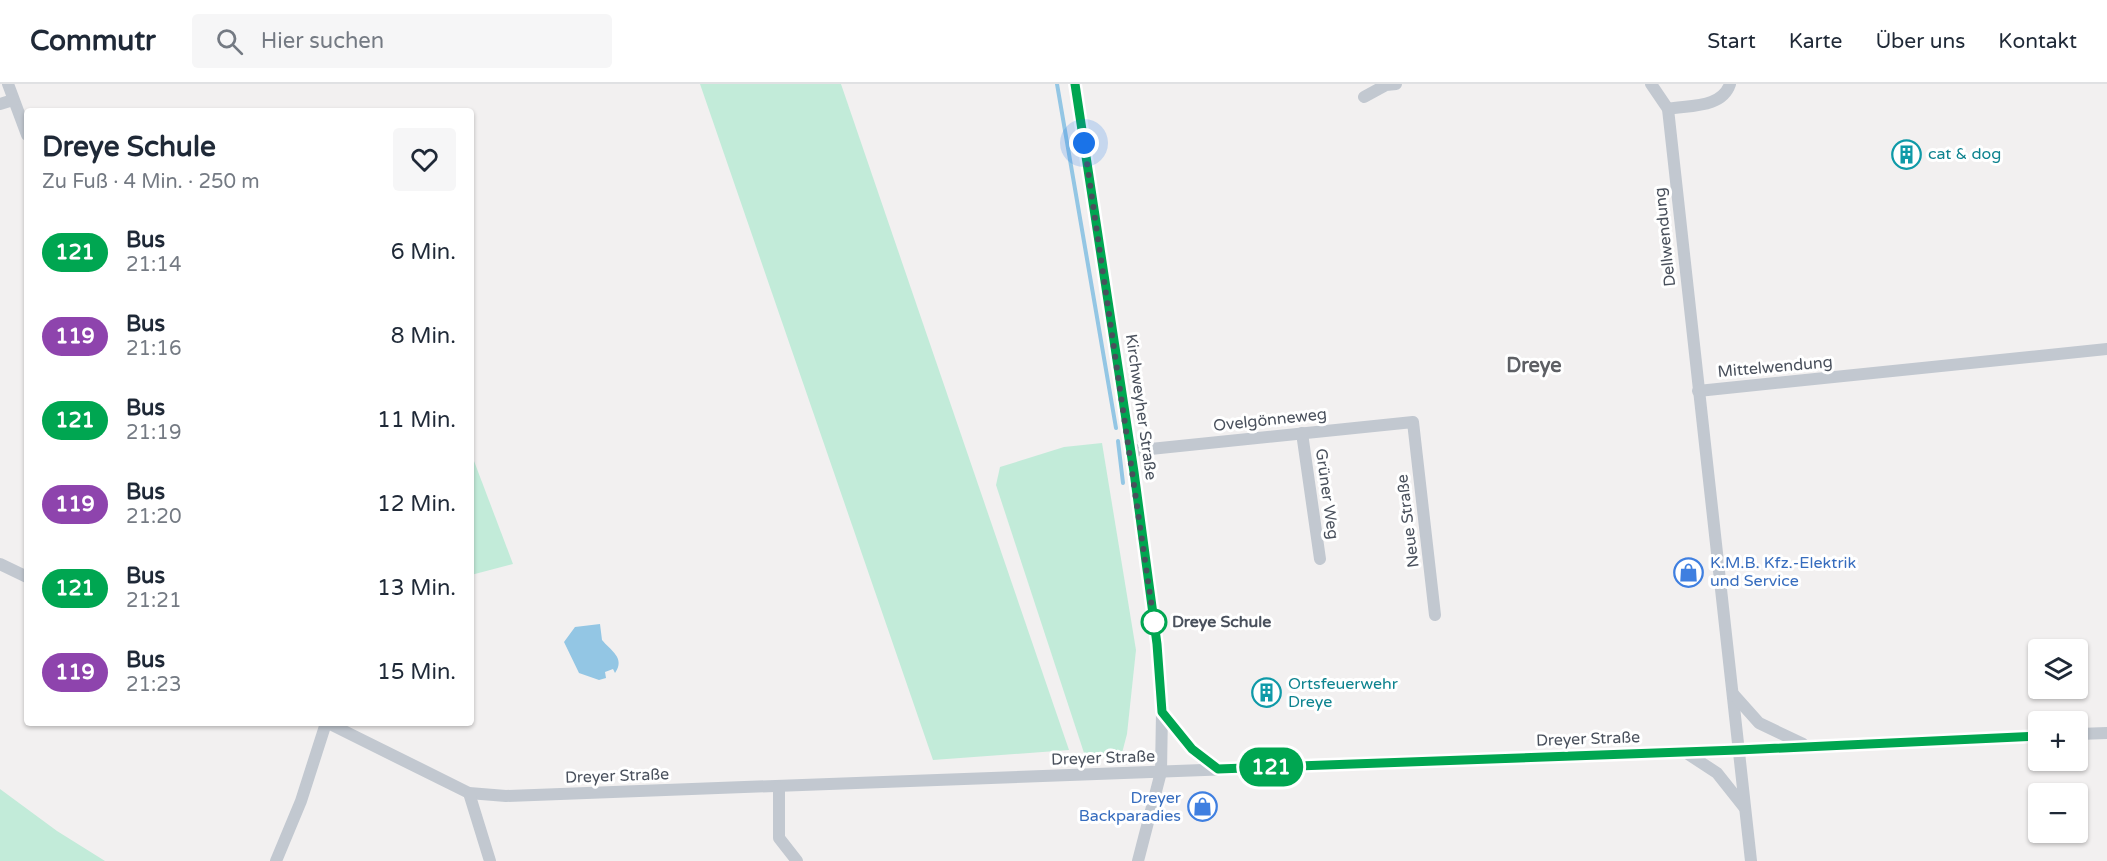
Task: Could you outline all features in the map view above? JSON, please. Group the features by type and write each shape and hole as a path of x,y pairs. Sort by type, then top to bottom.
{"street":[{"path":"8,84 24,128"},
{"name":"Kirchweyher Straße","path":"1075,84 1131,451 1157,644 1162,712 1161,772 1138,861"},
{"path":"1364,97 1386,85 1396,84"},
{"name":"Dellwendung","path":"1651,84 1668,109 1698,391"},
{"path":"1668,109 1717,102 1726,95 1730,84"},
{"path":"0,104 13,100"},
{"name":"Mittelwendung","path":"1751,861 1698,391 2107,349"},
{"name":"Ovelgönneweg","path":"1131,451 1413,422"},
{"name":"Neue Straße","path":"1413,422 1435,615"},
{"name":"Grüner Weg","path":"1302,433 1320,559"},
{"path":"0,564 24,576"},
{"path":"1734,695 1759,723 1806,745"},
{"path":"1162,712 1192,749 1218,769"},
{"path":"276,861 295,820 326,726"},
{"name":"Dreyer Straße","path":"333,726 469,793 506,796 1738,750 1806,745 2028,736"},
{"path":"2088,734 2107,733"},
{"path":"1685,752 1717,773 1745,808"},
{"path":"779,787 779,838 797,861"},
{"path":"469,793 490,861"}],"green space":[{"path":"700,84 841,84 1069,750 933,760"},
{"path":"1102,443 1136,650 1127,734 1121,757 1086,759 996,485 1000,467 1064,447"},
{"path":"474,461 513,564 474,574"},
{"path":"0,789 57,831 105,861 0,861"}],"water":[{"path":"600,624 602,640 616,655 619,663 615,673 613,669 605,672 606,678 599,680 579,673 564,642 575,627"}],"waterway":[{"path":"1057,84 1116,428"},
{"path":"1118,441 1123,483"}],"bus line":[{"name":"121","path":"1075,84 1134,472 1157,644 1162,712 1181,738 1218,769 1738,750 1806,745 2028,736"}],"place":[{"name":"cat & dog","path":"1907,154"},
{"name":"K.M.B. Kfz.-Elektrik und Service","path":"1689,572"},
{"name":"Dreye Schule","path":"1154,622"},
{"name":"Ortsfeuerwehr Dreye","path":"1267,693"},
{"name":"Dreyer Backparadies","path":"1202,807"}],"district":[{"name":"Dreye","path":"1534,366"}],"route":[{"path":"1084,143 1131,451 1154,622"}]}
